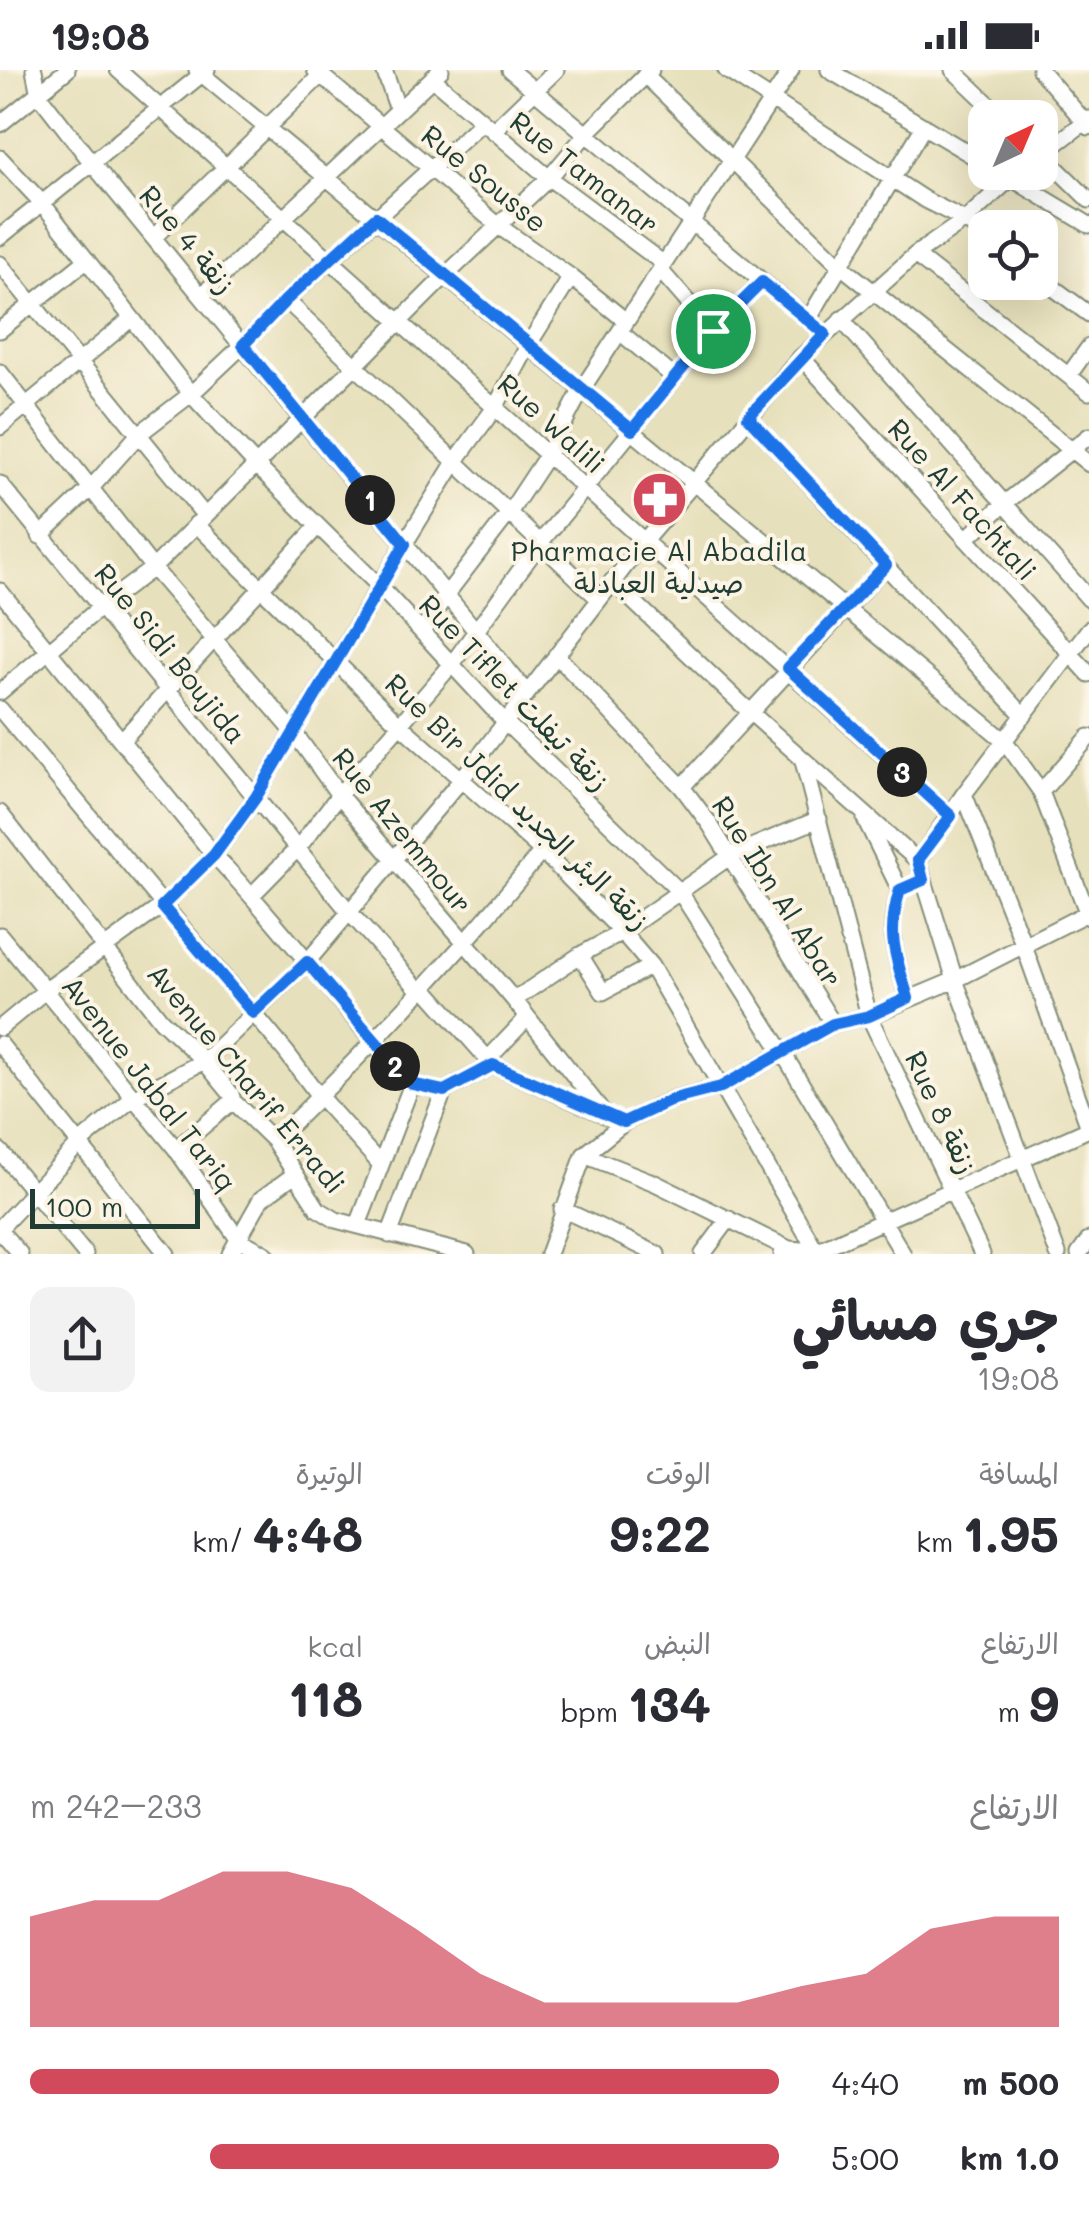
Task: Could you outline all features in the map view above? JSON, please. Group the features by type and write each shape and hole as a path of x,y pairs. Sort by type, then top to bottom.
{"street":[{"path":"34,70 39,95"},
{"path":"0,124 68,70"},
{"name":"Rue Walili","path":"118,70 951,816"},
{"path":"384,70 398,110"},
{"path":"510,70 825,334"},
{"path":"40,536 91,488 139,434 191,394 376,217 430,169 556,70"},
{"path":"726,70 894,180 966,220"},
{"path":"422,632 548,454 582,388 791,70"},
{"path":"829,70 968,153"},
{"path":"953,70 984,100"},
{"path":"1040,70 1088,123 1058,143"},
{"path":"0,236 202,71 1005,741 1041,792 1088,914 955,980 869,1016 833,1024 721,1087 674,1099 624,1122 584,1155 548,1254"},
{"path":"154,236 268,127 318,72"},
{"name":"Rue Sousse","path":"318,72 500,228 571,277 674,378"},
{"path":"0,692 153,568 400,320 500,228 648,72 841,266 1089,464"},
{"path":"202,295 437,74"},
{"name":"Rue Tamanar","path":"437,74 487,127 662,267 713,331"},
{"name":"Rue 4 زنقة","path":"39,95 526,692"},
{"path":"808,320 924,126"},
{"name":"Rue Tiflet زنقة تيفلت","path":"0,158 43,204 191,394 256,465 381,588 505,722 680,892 784,1053 903,1254"},
{"path":"1058,170 1089,200"},
{"path":"20,1254 0,1230 81,1142 133,1098 204,1061 307,962 461,780 645,540 801,356 915,255 966,220 995,190"},
{"path":"1034,190 1089,225"},
{"path":"915,255 1089,392"},
{"path":"0,330 87,260"},
{"name":"Rue Bir Jdid زنقة البئر الجديد","path":"0,264 139,434 200,520 262,588 399,724 542,851 651,966 817,1252"},
{"path":"0,1028 162,906 214,855 256,797 405,544 455,462 496,406 571,277"},
{"path":"252,894 298,848 339,794 452,664 586,486 713,331 762,282"},
{"path":"1058,290 1087,310"},
{"path":"286,300 599,600"},
{"path":"0,427 132,318"},
{"path":"840,319 1089,599"},
{"path":"1069,375 1089,347"},
{"name":"Rue Al Fachtali","path":"801,356 1089,674"},
{"name":"Rue Azemmour","path":"0,372 153,568 293,732 339,794 514,1000 606,1116"},
{"path":"748,417 1024,716"},
{"path":"966,539 1004,503 1089,436"},
{"name":"Rue Sidi Boujida","path":"0,484 350,913 490,1062 606,1116"},
{"path":"122,740 318,527"},
{"path":"682,787 886,565"},
{"path":"612,582 862,814 918,860 955,980 1058,1254"},
{"path":"0,591 214,855 252,894 374,1044 412,1084 444,1091"},
{"path":"918,860 1089,629"},
{"name":"Rue Ibn Al Abar","path":"556,655 682,787 732,856 833,1024"},
{"path":"0,709 319,1096 382,1165"},
{"path":"1041,792 1088,745"},
{"name":"Rue 8 زنقة","path":"802,757 869,1016 982,1254"},
{"path":"584,1155 655,1183 786,1252 817,1252 1089,1129 1024,946 964,794"},
{"name":"Avenue Charif Erradi","path":"0,813 161,1020 204,1061 233,1101 274,1141 318,1210 336,1220 464,1253"},
{"path":"862,814 900,890"},
{"path":"514,1000 732,856 819,819"},
{"path":"274,1141 374,1044 466,945 542,851"},
{"path":"889,870 903,860 918,860"},
{"path":"908,998 892,942 890,919 900,890 923,880"},
{"name":"Avenue Jabal Tariq","path":"0,934 176,1149 234,1247 266,1254"},
{"path":"580,955 603,992 651,966"},
{"path":"389,1235 444,1091 490,1062 527,1018"},
{"path":"0,1044 167,1254"},
{"path":"358,1225 412,1084"},
{"path":"176,1149 233,1101"},
{"path":"606,1116 624,1122"},
{"path":"0,1152 85,1254"},
{"path":"234,1247 261,1199 295,1174"},
{"path":"562,1210 658,1254"},
{"path":"703,1254 729,1219"},
{"path":"1079,1254 1089,1240"}],"place":[{"name":"Pharmacie Al Abadila صيدلية العبادلة","path":"659,499"}],"route":[{"path":"376,217 632,430 713,331 762,282 825,334 748,417 886,565 788,668 951,816 918,860 923,880 900,890 890,919 892,942 908,998 869,1016 833,1024 721,1087 674,1099 624,1122 493,1065 444,1091 412,1084 307,962 253,1013 162,906 214,855 256,797 405,544 243,345 376,217"}]}
